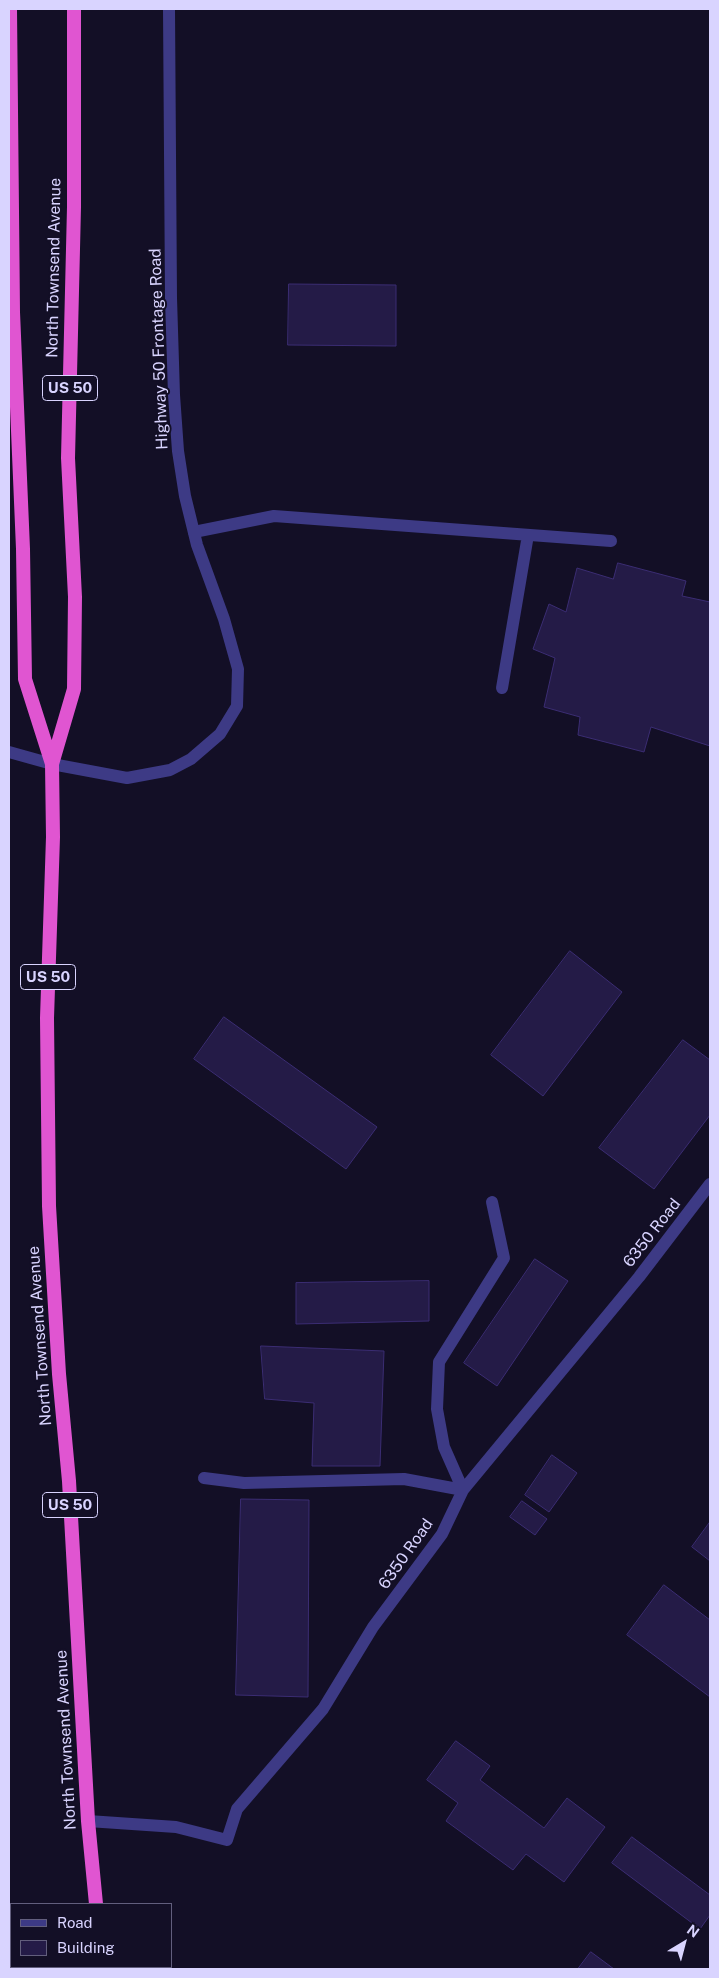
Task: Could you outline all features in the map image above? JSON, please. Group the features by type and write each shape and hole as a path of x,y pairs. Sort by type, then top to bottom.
{"highway":[{"name":"North Townsend Avenue","path":"10,9 13,312 23,549 25,679 52,764 53,837 47,1018 49,1206 59,1374 69,1481 88,1821 96,1903"},
{"name":"North Townsend Avenue","path":"52,764 74,689 75,597 68,458 73,216 74,9"}],"street":[{"name":"Highway 50 Frontage Road","path":"9,752 52,764 127,778 170,770 198,753 220,734 237,706 238,669 224,619 194,532 185,496 178,450 171,298 170,9"},
{"path":"194,532 274,516 611,541"},
{"path":"502,688 528,535"},
{"name":"6350 Road","path":"88,1821 176,1827 227,1840 237,1809 323,1709 373,1627 442,1534 463,1490 639,1277 710,1184"},
{"path":"463,1490 444,1447 442,1438 437,1409 439,1362 504,1258 492,1202"},
{"path":"204,1478 244,1482 404,1479 463,1490"}],"building":[{"path":"289,284 396,285 396,346 288,345"},
{"path":"618,563 686,581 682,596 710,602 710,746 651,727 644,752 578,735 580,717 544,707 555,658 533,649 549,604 566,612 577,568 613,579"},
{"path":"570,951 622,992 543,1096 491,1055"},
{"path":"224,1017 377,1127 346,1169 194,1059"},
{"path":"683,1040 710,1060 710,1115 654,1189 599,1148"},
{"path":"535,1259 568,1281 497,1386 464,1363"},
{"path":"429,1281 429,1321 296,1324 296,1283"},
{"path":"261,1346 384,1351 380,1466 312,1466 314,1403 265,1399"},
{"path":"552,1455 577,1473 549,1512 525,1495"},
{"path":"241,1499 309,1500 308,1697 236,1695"},
{"path":"522,1501 547,1519 535,1535 510,1517"},
{"path":"710,1522 710,1561 692,1547"},
{"path":"664,1585 710,1620 710,1697 627,1635"},
{"path":"456,1741 490,1766 480,1780 544,1828 567,1798 605,1827 564,1882 526,1854 513,1870 446,1821 458,1803 427,1780"},
{"path":"632,1837 710,1895 710,1915 700,1929 612,1863"},
{"path":"591,1952 614,1969 578,1969"}]}
